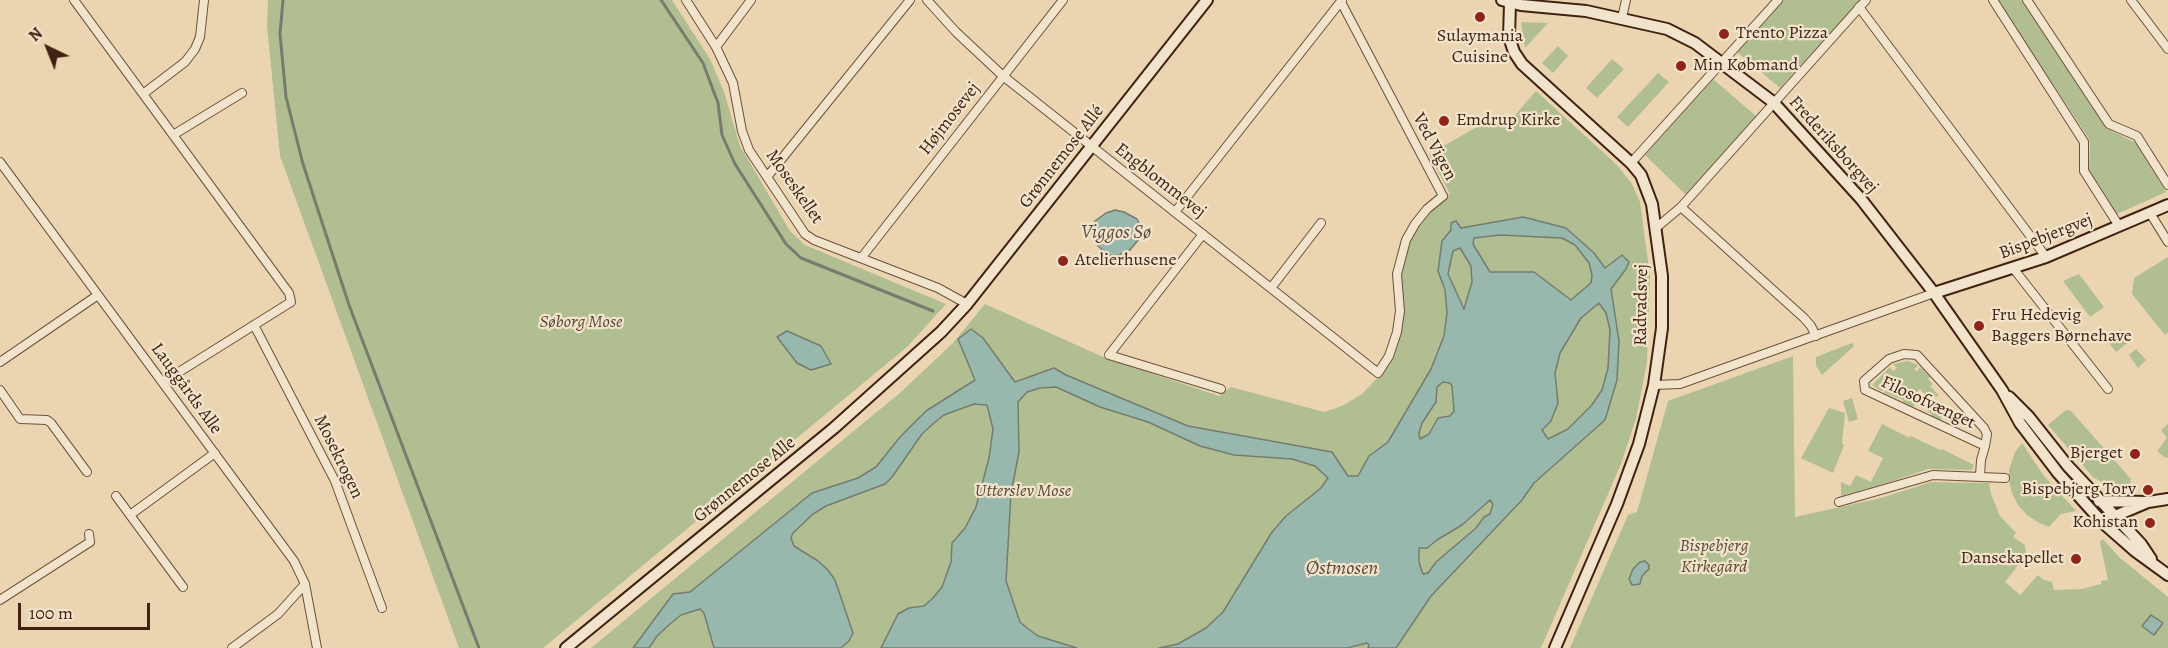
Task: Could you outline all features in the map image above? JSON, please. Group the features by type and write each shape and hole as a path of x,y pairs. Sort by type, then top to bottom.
{"street":[{"path":"74,0 289,293 291,302 163,382"},
{"path":"143,94 185,62 195,49 200,37 204,0"},
{"name":"Moseskellet","path":"686,0 716,47 733,83 742,131 749,150 805,234 814,240 938,288 968,304"},
{"path":"716,47 750,0"},
{"path":"767,177 910,0"},
{"name":"Engblommevej","path":"927,0 956,32 1003,76 1378,373"},
{"name":"Højmosevej","path":"862,257 1063,0"},
{"name":"Grønnemose Allé","path":"941,332 968,304 1207,0"},
{"path":"1622,18 1626,0"},
{"path":"1631,163 1778,0"},
{"path":"1656,228 1681,207 1866,0"},
{"path":"1993,0 2084,142 2084,171 2119,226"},
{"path":"2027,0 2109,124 2137,136 2168,185"},
{"path":"2131,0 2168,49"},
{"path":"1175,212 1341,1"},
{"name":"Ved Vigen","path":"1341,1 1443,196 1427,209 1406,240 1397,274 1400,311 1397,332 1389,356 1378,373"},
{"name":"Frederiksborgvej","path":"1506,1 1586,11 1674,32 1695,43 1773,102 1861,199 1934,293 2002,390 2020,423 2068,485 2102,522 2135,551 2168,575"},
{"name":"Rådvadsvej","path":"1506,1 1509,37 1514,52 1522,64 1631,163 1641,175 1647,189 1656,228 1662,276 1662,328 1654,385 1639,444 1617,504 1556,648"},
{"path":"1859,7 2046,257"},
{"path":"173,135 242,93"},
{"name":"Lauggårds Alle","path":"0,162 294,561 305,584 317,648"},
{"name":"Bispebjergvej","path":"1934,293 2046,257 2168,205"},
{"path":"1681,207 1804,318 1816,336"},
{"path":"2150,213 2168,242"},
{"path":"1271,288 1321,223"},
{"path":"1203,234 1109,355 1221,389"},
{"path":"2013,268 2108,389"},
{"path":"1654,385 1680,384 1934,293"},
{"path":"0,362 99,296"},
{"name":"Mosekrogen","path":"254,325 335,481 382,608"},
{"name":"Grønnemose Alle","path":"566,648 834,428 941,332"},
{"name":"Filosofvænget","path":"1980,476 1981,460 1985,446 1987,434 1984,428 1917,355 1904,354 1889,359 1864,381 1865,390 1985,446"},
{"path":"0,390 20,419 47,420 51,423 87,472"},
{"name":"Frederiksborgvej","path":"2002,390 2029,417 2099,501 2141,544 2154,564"},
{"path":"130,515 215,453"},
{"path":"1839,502 1933,475 2005,478"},
{"path":"2068,485 2092,507 2115,516 2148,502"},
{"path":"116,496 183,587"},
{"path":"2099,501 2148,502 2168,499"},
{"path":"0,600 90,542 89,534"},
{"path":"232,648 278,614 305,584"}],"green space":[{"name":"Søborg Mose","path":"268,0 672,0 710,59 724,92 740,146 790,231 805,245 946,304 907,347 543,648 459,648 280,156 267,26"},
{"path":"1783,0 1860,0 1780,88 1737,52"},
{"path":"1997,0 2023,0 2106,128 2136,143 2166,192 2117,214 2089,173 2090,143 2088,137"},
{"path":"1521,22 1548,23 1525,48"},
{"path":"1558,46 1568,56 1553,73 1542,63"},
{"path":"1612,59 1624,69 1597,98 1586,88"},
{"path":"1658,73 1669,82 1628,127 1617,117"},
{"path":"1713,79 1756,116 1686,195 1645,155"},
{"name":"Utterslev Mose","path":"1536,91 1617,165 1632,184 1640,202 1650,276 1647,362 1636,419 1621,464 1541,648 591,648 901,392 953,343 985,304 1101,356 1219,396 1231,387 1324,412 1342,406 1362,394 1381,374 1402,322 1402,271 1407,247 1417,226 1429,211 1450,194 1429,154 1488,121 1504,128"},
{"path":"2168,257 2168,332 2165,335 2132,294 2134,278"},
{"path":"2079,274 2104,307 2090,317 2063,281"},
{"path":"2121,329 2130,341 2116,352 2107,340"},
{"path":"1852,343 1854,346 1822,375 1816,366 1816,357"},
{"path":"2136,349 2146,360 2138,368 2129,355"},
{"name":"Bispebjerg Kirkegård","path":"1793,356 1795,517 1881,498 1931,482 1989,483 2000,516 2016,533 2013,537 2025,545 2026,555 2005,582 2020,595 2038,575 2052,582 2054,590 2082,589 2101,584 2101,581 2108,580 2100,542 2103,539 2119,557 2168,597 2168,648 1570,648 1628,515 1637,512 1668,401"},
{"path":"1908,361 1918,365 1914,370 1917,371 1920,367 1930,377 1928,379 1933,384 1930,386 1939,396 1928,398 1920,389 1918,391 1924,399 1913,407 1903,400 1884,393 1886,387 1881,391 1872,385 1890,367 1893,371 1897,368 1893,364"},
{"path":"1852,398 1858,419 1849,422 1843,401"},
{"path":"1925,401 1931,401 1938,408 1942,421 1931,416 1932,414 1927,409 1919,405"},
{"path":"1829,408 1845,413 1842,443 1844,445 1833,473 1801,458"},
{"path":"2066,410 2071,411 2131,479 2130,487 2105,484 2093,477 2048,425"},
{"path":"1882,424 1974,465 1972,470 1928,469 1841,496 1841,482 1850,486 1856,475 1871,482 1883,458 1868,451"},
{"path":"2168,424 2168,458 2157,451 2167,438 2161,430"},
{"path":"2022,443 2044,476 2076,511 2061,514 2049,527 2027,515 2018,505 2012,493 2009,470 2015,452"}],"water":[{"name":"Viggos Sø","path":"1115,210 1137,219 1142,229 1139,239 1130,250 1115,257 1108,255 1098,246 1092,234 1095,221"},
{"name":"Østmosen","path":"1523,217 1566,228 1594,253 1605,268 1622,255 1629,262 1611,289 1619,341 1617,380 1605,420 1534,483 1522,500 1431,596 1396,648 1368,648 1367,643 1347,648 1159,648 1178,644 1206,628 1223,612 1272,532 1286,516 1321,488 1328,478 1315,466 1292,459 1234,455 1200,446 1148,422 1100,407 1056,387 1027,392 1018,402 1019,452 1011,493 1006,581 1020,622 1038,636 1077,648 881,648 898,614 909,608 924,606 942,587 951,562 952,543 965,528 976,507 989,458 993,429 987,405 974,404 944,415 934,423 922,434 885,484 826,506 813,514 793,533 791,538 794,546 818,561 835,580 853,633 849,641 841,648 714,648 704,613 700,609 681,615 657,636 649,648 633,648 673,594 690,592 812,493 858,478 876,467 900,437 926,411 975,380 958,339 971,329 983,338 1015,382 1054,368 1188,426 1332,452 1348,476 1358,476 1369,456 1388,442 1431,369 1444,336 1447,313 1445,290 1438,271 1442,241 1451,230 1451,223 1456,221 1461,228","holes":["1500,235 1562,238 1575,245 1589,263 1591,283 1571,300 1534,272 1490,272 1473,244 1474,238","1460,248 1471,266 1472,282 1464,309 1448,274 1453,251","1599,303 1606,313 1610,330 1608,368 1602,390 1591,406 1568,429 1548,439 1542,430 1551,421 1558,403 1555,373 1560,353 1581,318","1443,382 1450,383 1454,411 1450,416 1438,418 1429,434 1420,439 1422,423 1436,402 1437,387","1490,500 1493,504 1490,514 1436,562 1428,573 1423,574 1419,562 1419,548 1427,548 1462,525"]},
{"path":"787,331 821,346 831,364 811,370 797,363 777,337"},
{"path":"1645,561 1649,569 1642,576 1640,584 1632,585 1629,579 1633,569 1640,562"},
{"path":"2151,615 2163,623 2154,635 2142,626"}],"waterway":[{"path":"283,0 280,34 286,97 303,164 349,305 479,648"},
{"path":"661,0 703,63 718,103 722,135 735,164 786,244 801,258 933,311"}],"place":[{"name":"Sulaymania Cuisine","path":"1480,17"},
{"name":"Trento Pizza","path":"1724,34"},
{"name":"Min Købmand","path":"1681,66"},
{"name":"Emdrup Kirke","path":"1444,121"},
{"name":"Atelierhusene","path":"1063,261"},
{"name":"Fru Hedevig Baggers Børnehave","path":"1979,326"},
{"name":"Bjerget","path":"2135,454"},
{"name":"Bispebjerg Torv","path":"2148,490"},
{"name":"Kohistan","path":"2150,523"},
{"name":"Dansekapellet","path":"2076,559"}]}
